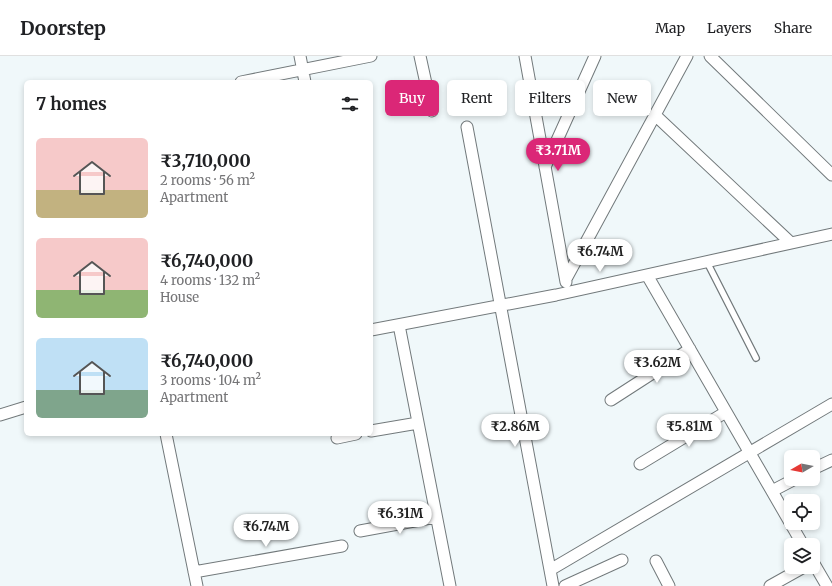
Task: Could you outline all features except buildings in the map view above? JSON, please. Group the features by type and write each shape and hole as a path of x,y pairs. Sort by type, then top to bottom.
{"street":[{"path":"300,56 304,80"},
{"path":"251,80 371,56"},
{"path":"420,56 425,80"},
{"path":"525,56 568,292"},
{"path":"545,167 595,56"},
{"path":"566,279 687,56"},
{"path":"710,56 832,175"},
{"path":"655,115 791,243"},
{"path":"467,127 553,586"},
{"path":"373,330 568,292 832,234"},
{"path":"647,275 799,538"},
{"path":"399,325 450,586"},
{"path":"611,400 690,349"},
{"path":"550,570 832,404"},
{"path":"0,414 24,408"},
{"path":"640,464 726,412"},
{"path":"373,431 418,423"},
{"path":"166,436 197,586"},
{"path":"337,438 346,436"},
{"path":"820,466 832,460"},
{"path":"772,491 784,484"},
{"path":"360,531 436,517"},
{"path":"194,572 342,546"},
{"path":"565,586 622,560"},
{"path":"656,561 669,586"},
{"path":"770,586 791,574"},
{"path":"820,574 827,586"}],"lane":[{"path":"707,262 756,358"}]}
